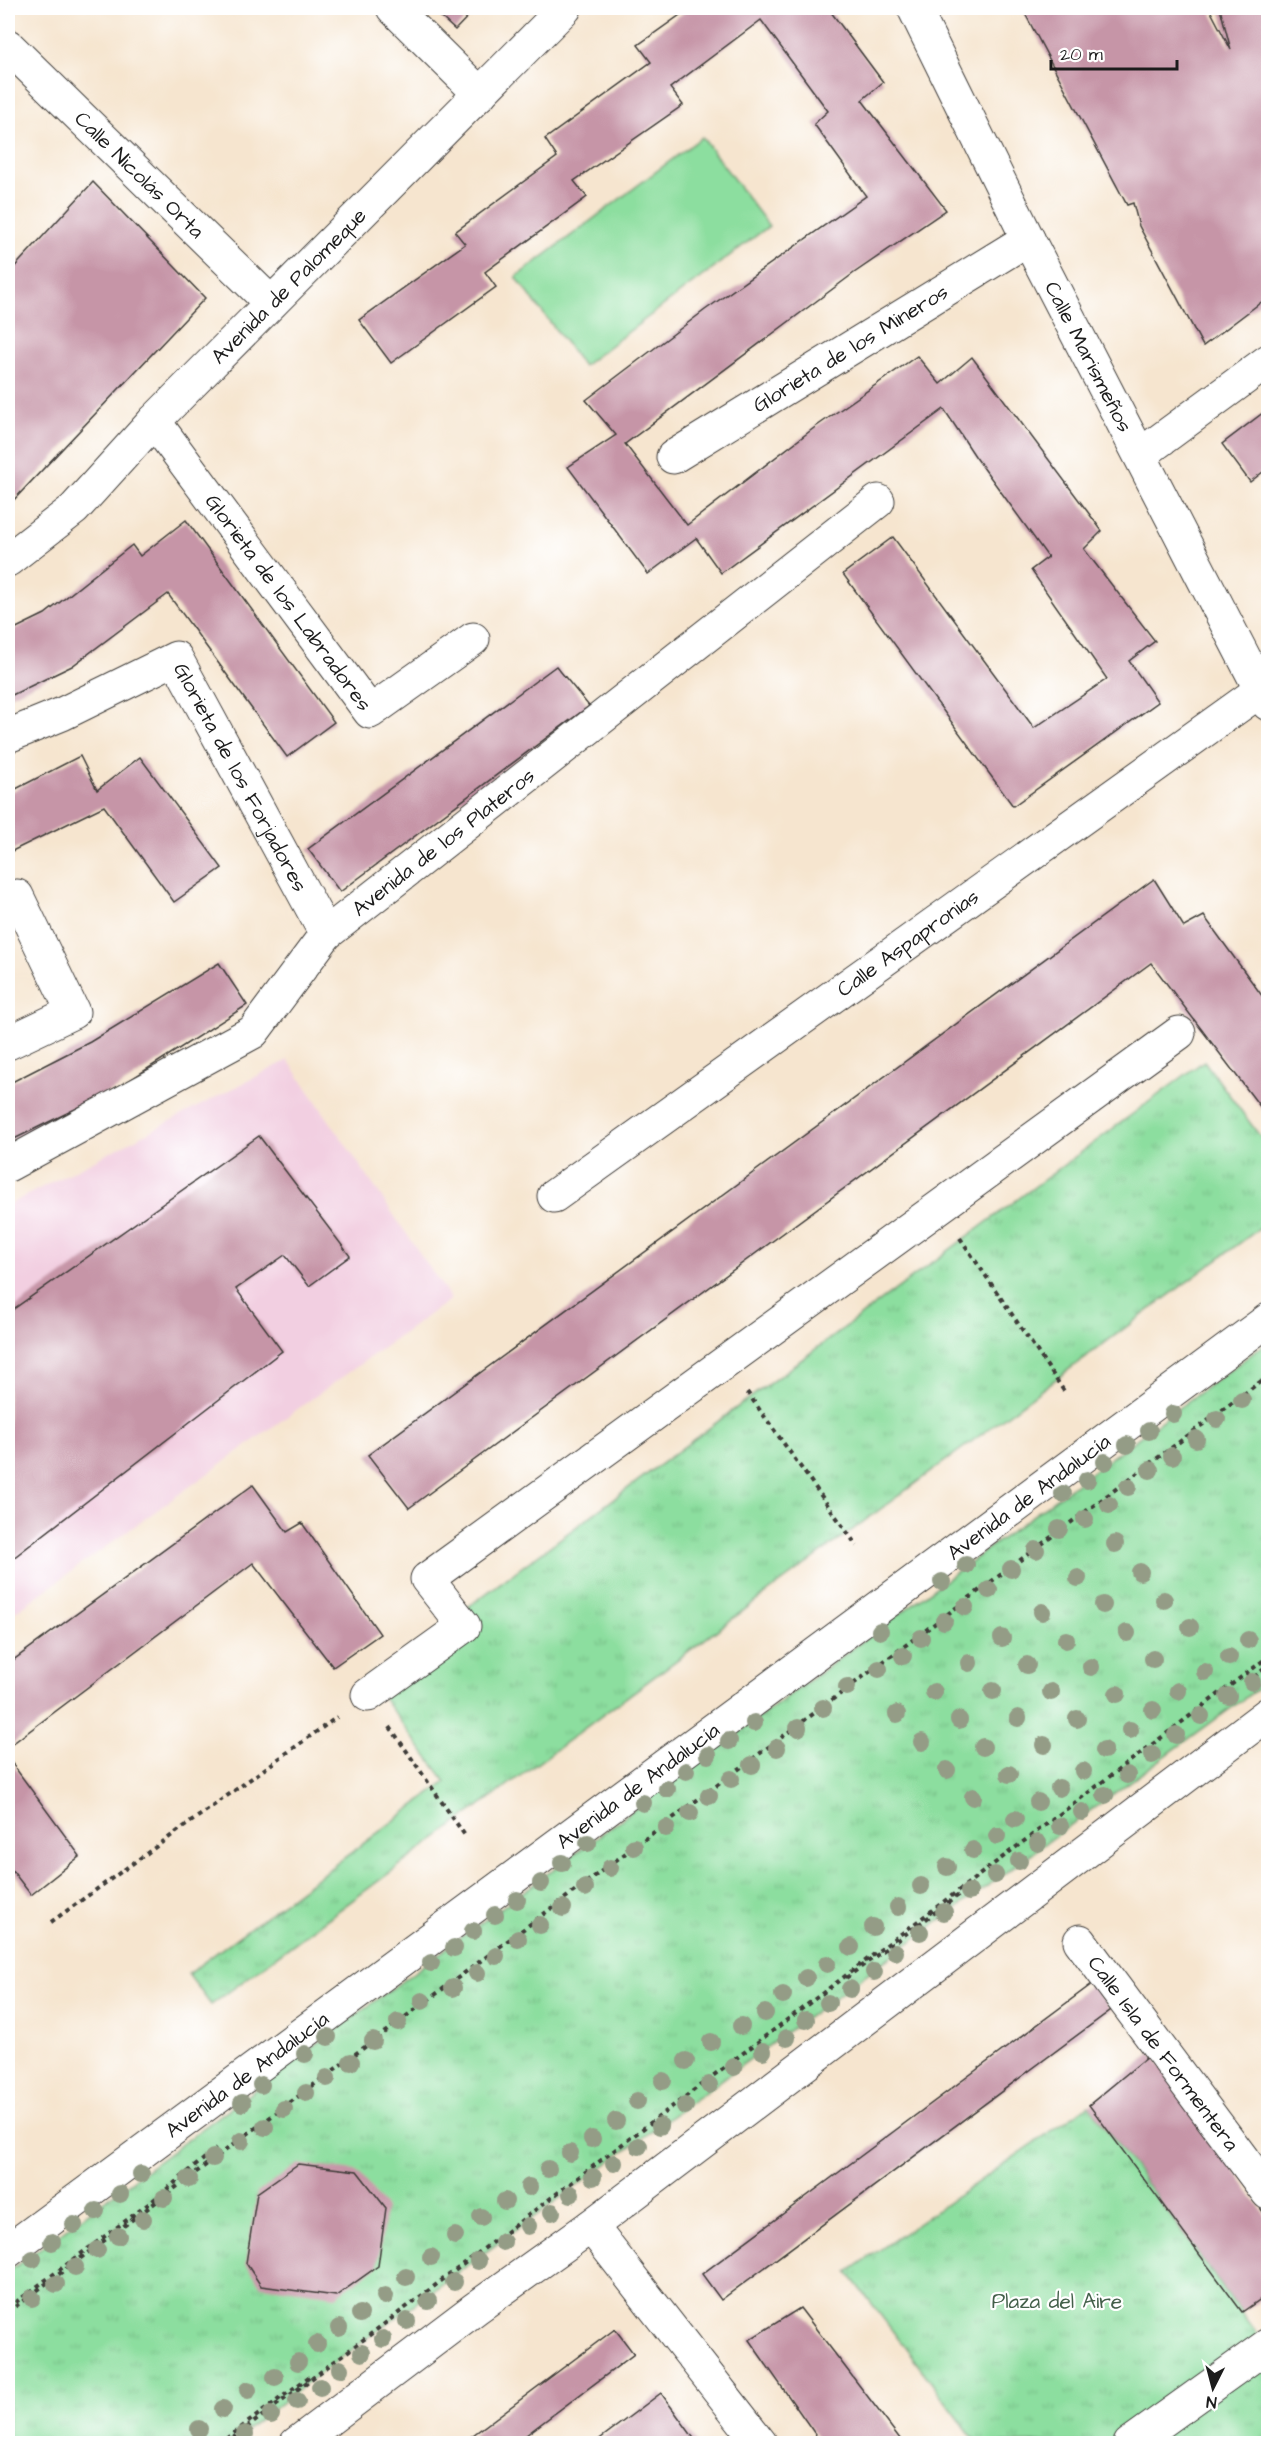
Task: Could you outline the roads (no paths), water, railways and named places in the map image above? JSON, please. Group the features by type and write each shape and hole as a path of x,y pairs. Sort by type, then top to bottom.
{"street":[{"path":"393,8 480,94"},
{"name":"Avenida de Palomeque","path":"8,560 74,509 154,421 565,8"},
{"name":"Calle Marismeños","path":"914,8 1028,239 1265,697"},
{"name":"Calle Nicolás Orta","path":"8,46 271,303"},
{"name":"Glorieta de los Mineros","path":"673,457 1028,239"},
{"path":"1140,455 1269,361"},
{"name":"Glorieta de los Labradores","path":"154,421 370,712 473,639"},
{"name":"Avenida de los Plateros","path":"8,1165 253,1032 326,934 878,501"},
{"name":"Glorieta de los Forjadores","path":"8,736 62,714 176,658 326,934"},
{"name":"Calle Aspapronias","path":"554,1196 1265,697"},
{"path":"8,1042 72,1012 17,896"},
{"path":"368,1695 464,1626 427,1579 1179,1033"},
{"name":"Avenida de Andalucía","path":"8,2251 1269,1320"},
{"path":"296,2444 476,2308 591,2226 1269,1714"},
{"name":"Calle Isla de Formentera","path":"1080,1941 1269,2193"},
{"path":"591,2226 761,2444"},
{"path":"1130,2444 1269,2345"}],"park label":[{"name":"Plaza del Aire","path":"1057,2301"}]}
